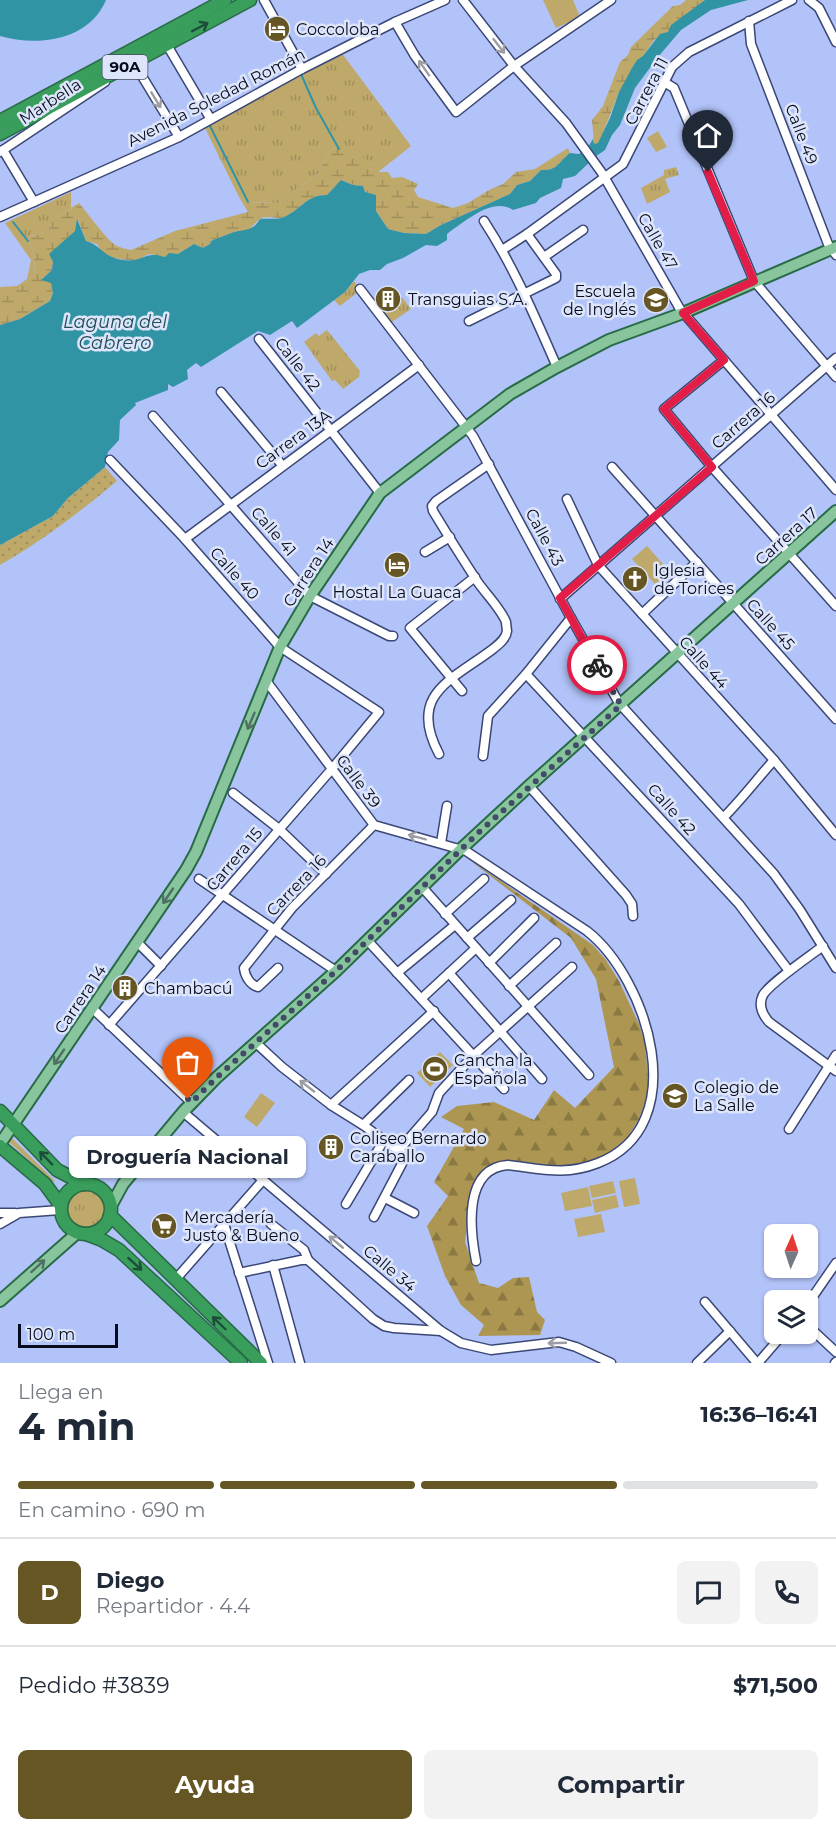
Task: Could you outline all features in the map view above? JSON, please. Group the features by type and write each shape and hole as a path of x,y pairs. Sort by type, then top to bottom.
{"highway":[{"name":"90A","path":"0,121 225,0"},
{"name":"90A","path":"0,134 250,0"},
{"path":"0,1111 57,1170 84,1184 99,1187 105,1192 111,1211 175,1280 261,1363"},
{"path":"0,1145 45,1184 61,1208 65,1224 109,1243 119,1250 241,1363"},
{"path":"61,1208 68,1191 84,1184"},
{"path":"82,1233 94,1233 102,1228 111,1211"}],"main road":[{"name":"Carrera 14","path":"0,1145 196,852 280,647 310,596 380,493 510,394 557,366 609,340 683,313 754,281 834,250"},
{"name":"Carrera 17","path":"111,1211 123,1184 183,1112 216,1078 336,971 529,786 836,511"},
{"path":"0,1300 82,1233"}],"street":[{"path":"264,0 302,69"},
{"name":"Avenida Soledad Román","path":"0,217 179,136 302,69 395,22 445,0"},
{"name":"Calle 47","path":"463,0 514,66 566,123 603,176 683,313 836,490"},
{"path":"395,22 416,57 456,112 514,66 611,0"},
{"name":"Carrera 11","path":"502,250 527,234 603,176 623,164 672,67 689,52 792,0"},
{"path":"809,0 819,8 836,42"},
{"name":"Calle 49","path":"750,21 751,44 834,250"},
{"path":"166,45 210,118"},
{"path":"134,63 179,136"},
{"name":"Marbella","path":"1,151 99,88 114,74"},
{"path":"664,82 674,88 754,281 836,377"},
{"path":"1,151 34,202"},
{"path":"484,221 524,292 557,366"},
{"path":"544,256 583,230"},
{"path":"469,321 557,276 527,234"},
{"name":"Calle 43","path":"360,289 466,426 621,705 775,875 836,968"},
{"name":"Calle 42","path":"259,339 380,493"},
{"name":"Carrera 16","path":"560,598 836,358"},
{"path":"724,360 664,409 712,467 836,606"},
{"name":"Carrera 13A","path":"185,539 419,365"},
{"path":"221,392 282,465"},
{"name":"Calle 41","path":"153,416 310,596 393,636"},
{"name":"Calle 40","path":"110,460 185,539 280,647 379,712"},
{"path":"440,754 430,737 428,721 434,697 439,688 451,678 497,646 507,632 506,623 433,511 432,506 489,464"},
{"name":"Calle 45","path":"612,467 836,719"},
{"name":"Calle 44","path":"567,499 598,565 774,760 836,835"},
{"path":"425,552 450,537"},
{"path":"642,615 697,562"},
{"path":"462,691 410,628 475,577"},
{"path":"483,756 488,716 526,674 571,618"},
{"name":"Calle 42","path":"526,674 739,904 789,971"},
{"name":"Calle 39","path":"267,682 374,825 461,849 587,931 606,948 623,975 645,1020 654,1070 647,1112 641,1128 620,1151 582,1169 558,1172 500,1166 485,1173 480,1178 471,1223 476,1261"},
{"name":"Carrera 15","path":"109,1025 332,770 379,712"},
{"path":"724,817 747,795 749,788 774,760"},
{"path":"529,786 626,895 632,904 633,916"},
{"path":"233,793 279,830 326,874"},
{"path":"441,843 447,806"},
{"name":"Carrera 16","path":"278,968 258,987 253,986 247,978 244,968 274,929 374,825"},
{"path":"200,879 336,971"},
{"path":"445,914 484,879"},
{"path":"422,887 589,1075"},
{"path":"467,939 511,900"},
{"path":"489,963 534,918"},
{"path":"397,973 455,925"},
{"path":"368,941 504,1089"},
{"path":"137,942 161,966"},
{"path":"509,986 556,943"},
{"path":"823,946 763,994 760,1003 763,1015 768,1022 832,1069"},
{"path":"422,998 476,948"},
{"path":"374,1216 385,1198 403,1153 432,1112 439,1093 474,1055 572,967"},
{"path":"449,973 542,1079"},
{"path":"92,1008 192,1102"},
{"path":"331,1105 434,1011"},
{"path":"256,1043 282,1067 331,1105 403,1153"},
{"path":"789,1130 832,1069 836,1055"},
{"path":"363,1125 409,1080"},
{"name":"Calle 34","path":"183,1112 441,1331 461,1343 492,1350 567,1343 611,1363"},
{"path":"346,1204 384,1140"},
{"path":"175,1280 263,1180"},
{"path":"385,1198 414,1213"},
{"path":"0,1213 61,1208"},
{"path":"0,1224 19,1212"},
{"path":"224,1224 268,1363"},
{"path":"271,1224 304,1250 308,1260 384,1326 441,1331"},
{"path":"239,1273 308,1260"},
{"path":"817,1290 836,1263"},
{"path":"273,1265 298,1363"},
{"path":"705,1302 758,1363 774,1344"},
{"path":"697,1363 730,1331"},
{"path":"818,1335 836,1352"}],"green space":[{"path":"543,0 573,0 580,17 556,28"},
{"path":"686,0 705,0 668,32 654,40 619,92 599,143 594,144 592,120 603,106 620,62 628,55 631,47 673,6 680,5"},
{"path":"341,52 411,146 377,173 367,160 336,147 328,154 318,174 278,203 248,202 239,197 204,126"},
{"path":"658,131 667,147 656,152 647,138"},
{"path":"336,147 344,150 352,148 377,172 388,172 392,178 402,177 418,184 414,190 418,197 453,208 468,203 503,184 516,172 535,169 568,148 570,153 551,169 541,170 530,181 517,185 510,194 426,234 404,233 388,229 376,211 370,194 365,192 363,186 342,180 327,195 314,197 285,217 263,218 246,232 237,231 211,241 203,248 194,244 178,254 165,257 149,254 135,261 113,258 102,253 97,244 86,241 78,220 75,231 50,254 53,262 52,270 42,279 51,282 53,293 50,301 20,319 0,325 0,289 18,289 34,275 34,257 28,241 29,236 39,235 52,226 52,220 79,203 113,243 131,250 175,231 248,212 239,197 248,202 278,203 318,174 328,154"},
{"path":"676,167 679,175 665,179 670,192 647,204 641,188 664,175 664,170"},
{"path":"71,192 71,208 52,220 52,226 39,235 29,236 28,241 34,257 34,275 18,289 0,289 0,287 17,286 27,279 31,260 5,223"},
{"path":"354,281 359,288 358,292 340,306 334,300"},
{"path":"402,297 411,309 389,324 380,311"},
{"path":"327,330 360,371 359,377 343,389 335,380 332,381 304,342 316,333 319,336"},
{"path":"105,467 117,481 60,526 0,565 0,545 53,516 68,498"},
{"path":"647,546 670,572 655,584 632,559"},
{"path":"463,855 593,945 619,981 639,1024 645,1043 649,1091 639,1119 628,1137 604,1157 568,1167 514,1161 498,1162 489,1166 478,1178 470,1203 465,1242 479,1283 498,1288 513,1278 529,1277 537,1312 545,1320 540,1335 478,1336 484,1325 461,1305 445,1276 427,1226 448,1196 434,1182 464,1129 441,1117 457,1106 494,1102 534,1120 554,1090 575,1108 614,1067 596,979 571,938"},
{"name":"Cancha la Española","path":"440,1052 453,1065 430,1087 417,1073"},
{"path":"261,1093 275,1103 257,1127 244,1117"},
{"path":"11,1137 55,1181 53,1182 8,1141"},
{"path":"635,1178 640,1204 624,1207 619,1181"},
{"path":"613,1181 616,1193 592,1198 589,1186"},
{"path":"588,1187 592,1206 565,1211 561,1193"},
{"path":"86,1190 94,1191 100,1196 105,1202 105,1218 100,1224 94,1229 86,1230 78,1229 72,1224 67,1218 66,1210 67,1202 72,1196 78,1191"},
{"path":"616,1195 619,1207 595,1213 592,1200"},
{"path":"601,1214 605,1232 578,1237 574,1219"}],"water":[{"path":"0,0 106,0 98,14 75,32 60,38 30,41 0,36"},
{"name":"Laguna del Cabrero","path":"705,0 748,0 711,10 681,30 635,88 620,125 605,150 575,176 563,179 561,188 540,198 536,203 513,210 497,206 481,211 452,230 447,234 447,240 437,246 426,245 387,264 380,270 370,270 359,274 345,292 297,328 292,321 270,335 258,331 201,367 196,363 187,370 188,379 173,387 168,384 168,390 135,403 136,405 120,420 119,440 108,452 105,467 68,498 53,516 0,545 0,325 20,319 50,301 53,293 51,283 41,280 52,270 53,262 49,254 75,231 77,219 86,241 116,259 135,260 153,255 165,257 169,253 178,254 194,244 203,248 211,241 252,228 260,219 284,217 314,197 327,195 341,180 363,186 365,192 376,195 376,211 388,229 404,233 426,234 510,194 517,185 530,181 541,170 551,169 570,153 579,154 588,147 593,139 594,144 598,143 619,92 637,60 643,56 660,34 668,32 671,25"}],"waterway":[{"path":"301,74 316,108 339,149"},
{"path":"209,124 248,202"},
{"path":"13,222 28,241"}],"way so far":[{"path":"188,1099 192,1102 336,971 461,849 621,705 597,665"}],"place":[{"name":"Coccoloba","path":"277,29"},
{"name":"Transguias S.A.","path":"388,299"},
{"name":"Escuela de Inglés","path":"656,300"},
{"name":"Hostal La Guaca","path":"397,565"},
{"name":"Iglesia de Torices","path":"635,579"},
{"name":"Chambacú","path":"125,988"},
{"name":"Cancha la Española","path":"435,1069"},
{"name":"Colegio de La Salle","path":"675,1096"},
{"name":"Droguería Nacional","path":"188,1099"},
{"name":"Coliseo Bernardo Caraballo","path":"331,1147"},
{"name":"Mercadería Justo & Bueno","path":"164,1226"}],"route":[{"path":"597,665 560,598 712,467 664,409 724,360 683,313 754,281 708,172"}]}
